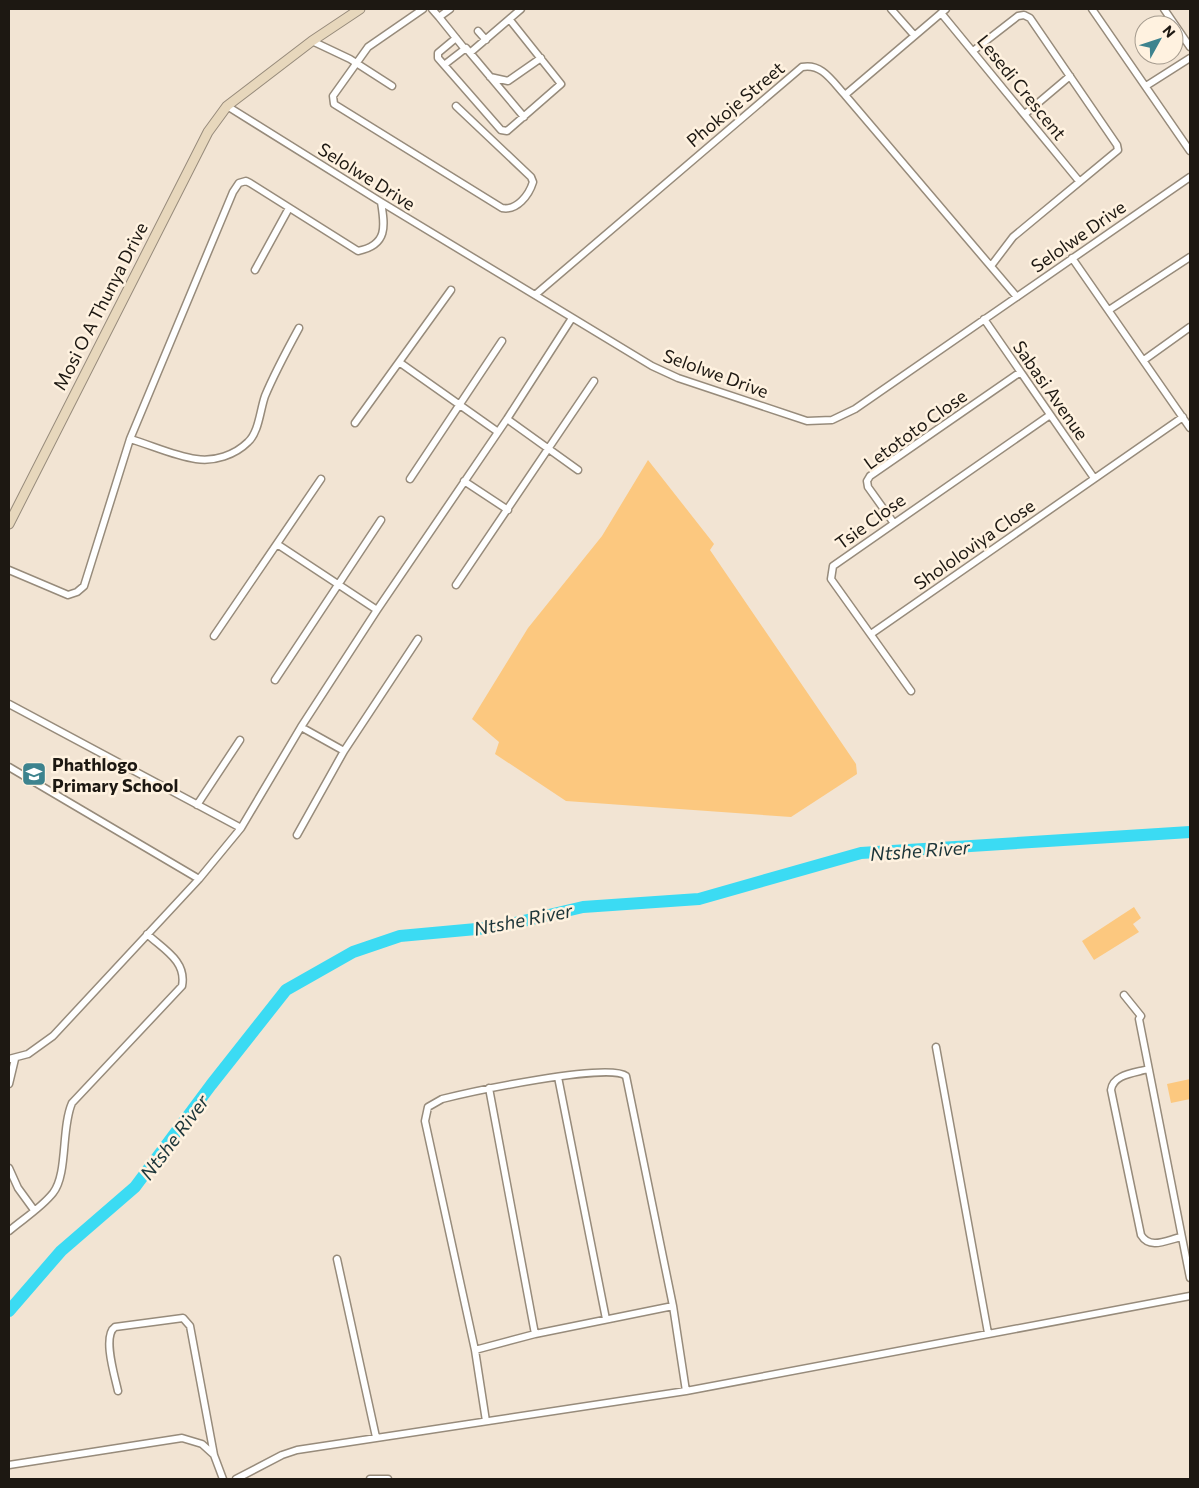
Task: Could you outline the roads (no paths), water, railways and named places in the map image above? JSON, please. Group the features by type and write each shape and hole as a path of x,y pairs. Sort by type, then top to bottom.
{"street":[{"name":"Mosi O A Thunya Drive","path":"9,524 201,142 227,106 312,41 360,9"},
{"path":"423,9 368,47 333,96 334,104 340,110 502,208 508,209 518,206 532,187 531,177 456,106"},
{"path":"432,9 524,117"},
{"path":"439,17 450,9"},
{"path":"444,65 486,40 521,9"},
{"path":"891,9 914,35"},
{"path":"1092,9 1190,151"},
{"path":"1164,9 1190,47"},
{"path":"845,95 944,11"},
{"name":"Lesedi Crescent","path":"944,11 973,51 1079,181"},
{"path":"973,51 1018,16 1024,15 1030,18 1117,145 1116,153 1079,181 1013,237 991,266"},
{"path":"456,38 437,55 501,130 507,131 561,84 510,20"},
{"path":"478,31 486,40"},
{"path":"312,41 350,59 392,86"},
{"path":"490,77 508,81 541,58"},
{"path":"1146,86 1190,58"},
{"name":"Phokoje Street","path":"535,295 802,67 811,65 820,68 845,95 1017,297"},
{"path":"1026,114 1070,76"},
{"name":"Selolwe Drive","path":"227,106 380,202 572,318 671,375 807,421 820,422 832,420 856,409 1190,176"},
{"path":"9,570 56,592 68,595 77,592 84,586 130,438 236,187 246,181 358,251 368,249 378,242 384,232 385,224 380,202"},
{"path":"255,270 290,208"},
{"path":"1109,310 1190,256"},
{"path":"1072,258 1190,428"},
{"path":"355,424 451,290"},
{"path":"9,1084 12,1059 33,1052 53,1036 199,879 241,828 301,727 572,318"},
{"name":"Sabasi Avenue","path":"984,320 1019,373 1094,478"},
{"path":"130,438 194,459 209,460 224,457 248,443 253,436 265,397 283,356 299,328"},
{"path":"1144,360 1190,328"},
{"path":"410,479 502,341"},
{"path":"399,362 498,432"},
{"name":"Letototo Close","path":"893,522 868,487 867,481 870,476 1019,373"},
{"path":"456,585 594,381"},
{"name":"Tsie Close","path":"911,691 831,579 830,572 833,566 893,522 1050,415"},
{"name":"Shololoviya Close","path":"871,634 1183,417"},
{"path":"506,419 578,470"},
{"path":"214,636 321,479"},
{"path":"464,481 508,510"},
{"path":"275,680 337,584 382,520"},
{"path":"277,544 377,610"},
{"path":"297,835 344,751 418,639"},
{"path":"9,704 241,828"},
{"path":"301,727 344,751"},
{"path":"197,805 240,740"},
{"path":"9,767 199,879"},
{"path":"9,1231 53,1193 58,1185 68,1117 72,1103 182,986 184,975 181,966 147,934"},
{"path":"1124,995 1141,1016 1139,1019 1148,1069 1190,1278"},
{"path":"936,1047 988,1333"},
{"path":"1148,1069 1117,1079 1112,1084 1111,1090 1141,1235 1145,1241 1151,1244 1181,1237"},
{"path":"486,1421 475,1350 425,1121 428,1107 434,1102 488,1088 558,1077 617,1071 626,1076 673,1306 686,1391"},
{"path":"558,1077 606,1319"},
{"path":"488,1088 535,1334"},
{"path":"9,1168 13,1180 34,1210"},
{"path":"337,1258 376,1437"},
{"path":"236,1479 274,1458 297,1450 686,1391 1190,1296"},
{"path":"475,1350 535,1334 673,1306"},
{"path":"118,1391 108,1338 112,1330 183,1318 190,1326 214,1455 223,1479"},
{"path":"9,1465 182,1438 202,1444 214,1455"},
{"path":"370,1479 388,1479"}],"waterway":[{"name":"Ntshe River","path":"9,1311 61,1251 135,1187 211,1085 286,990 353,952 400,936 498,927 583,907 699,899 861,853 1190,832"}],"place":[{"name":"Phathlogo Primary School","path":"34,774"}]}
